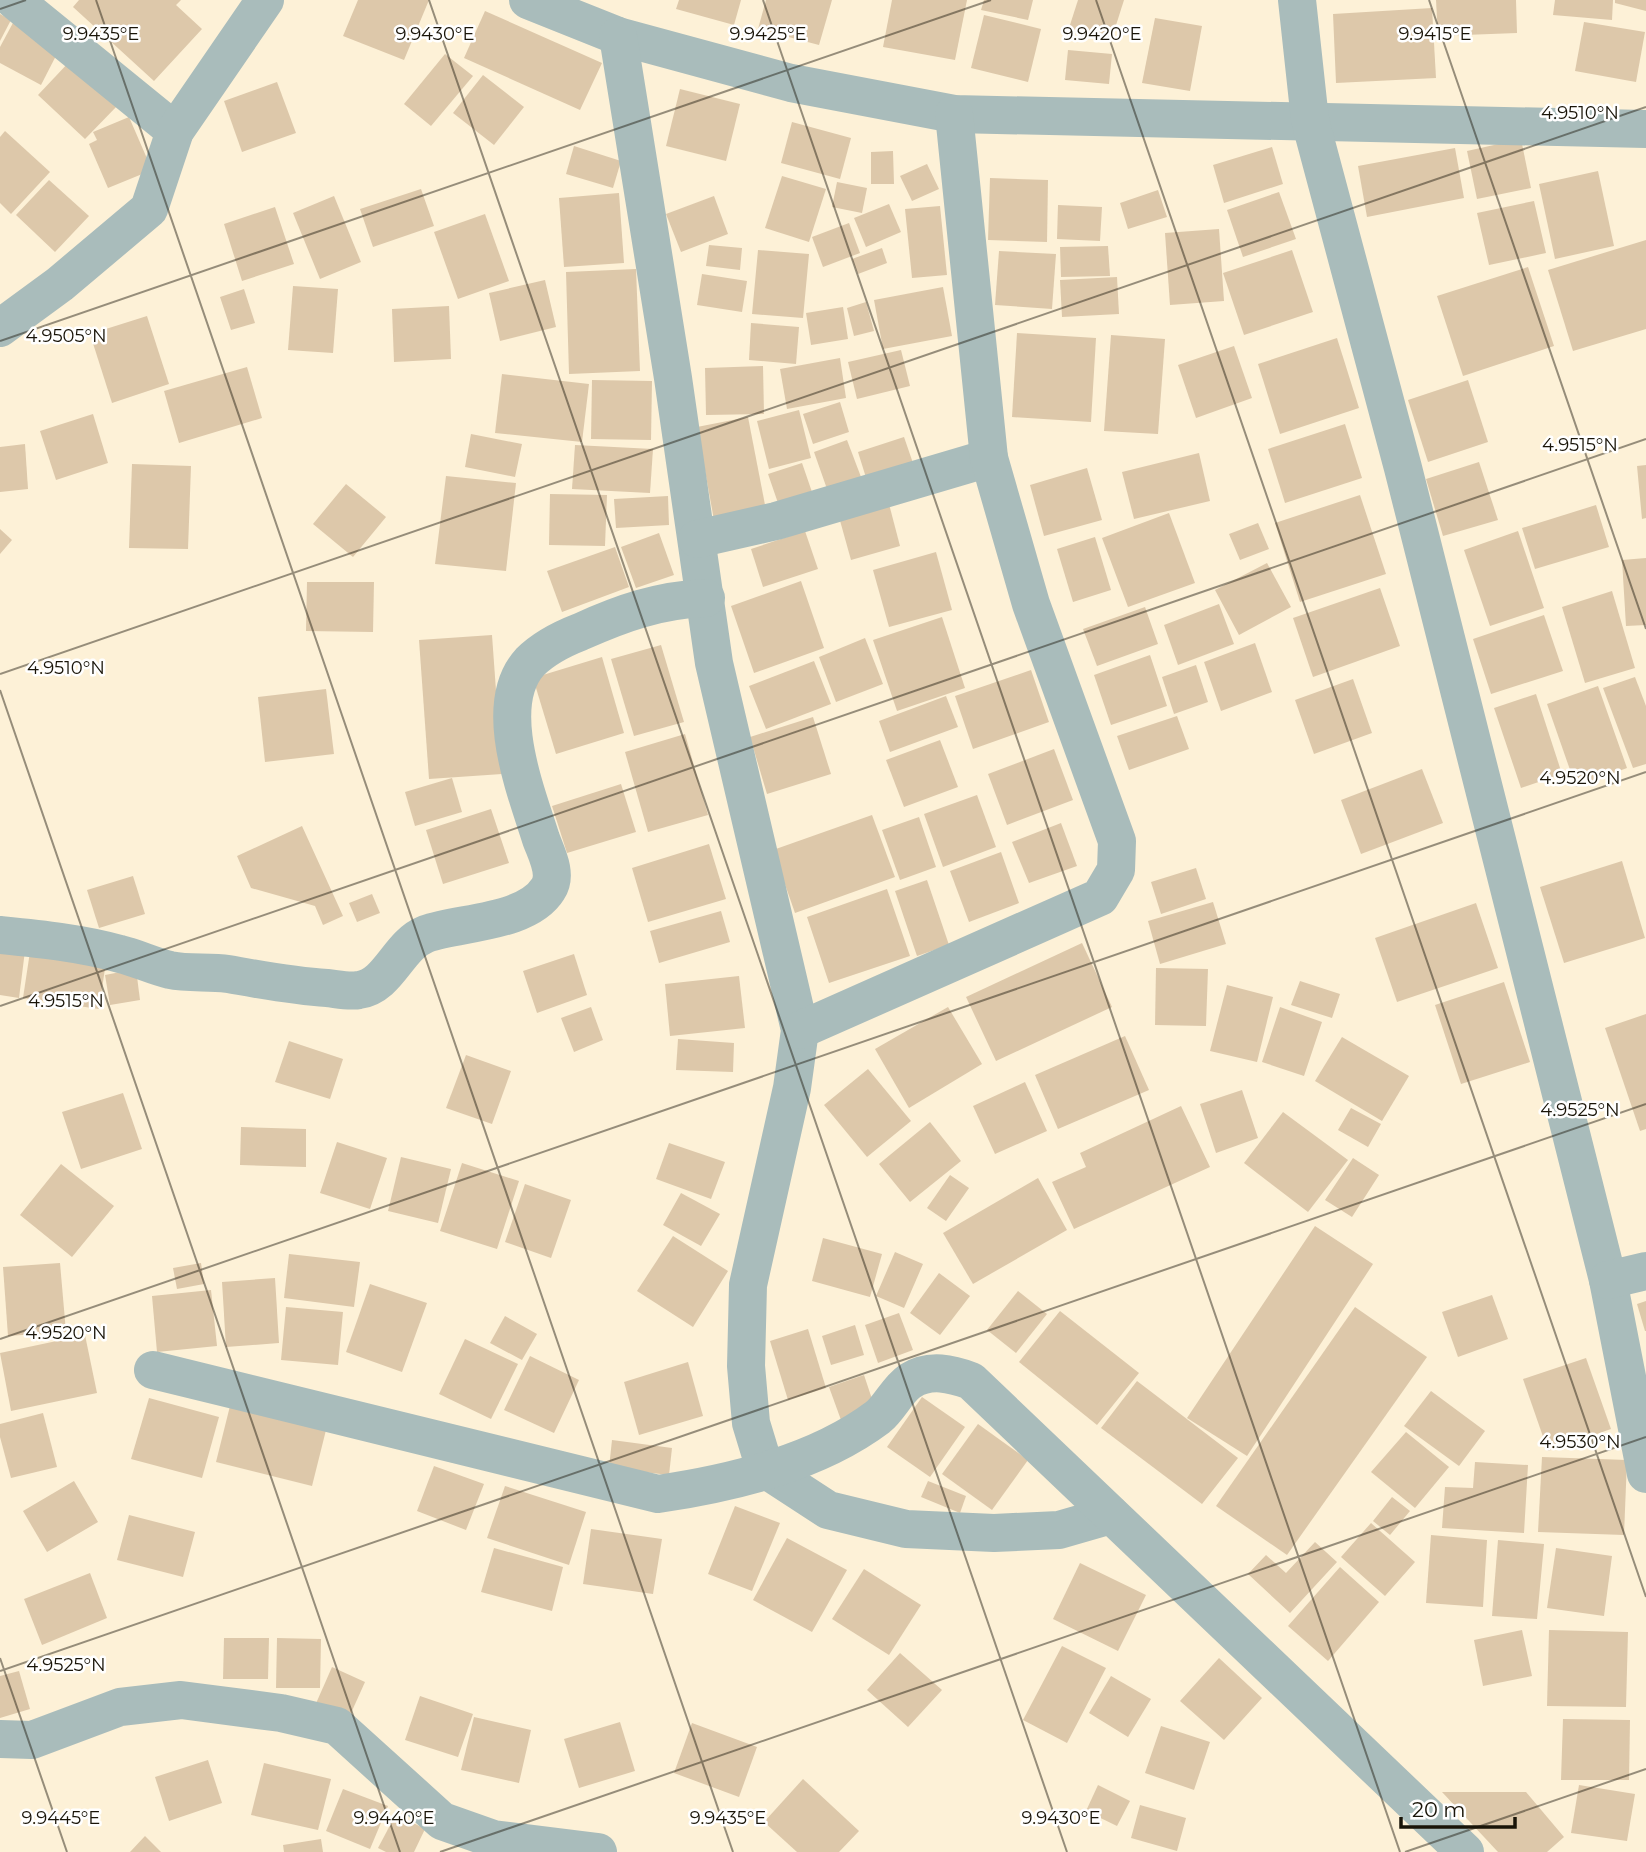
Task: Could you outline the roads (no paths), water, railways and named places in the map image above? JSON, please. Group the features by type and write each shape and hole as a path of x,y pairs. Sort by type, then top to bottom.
{"street":[{"path":"14,0 175,131"},
{"path":"0,328 60,284 149,209 175,131 265,0"},
{"path":"528,0 618,36 791,83 954,114 1310,120 1644,137"},
{"path":"1297,0 1310,120 1403,468 1608,1280 1646,1474"},
{"path":"618,36 714,663 800,1030 792,1088 748,1285 746,1366 751,1423 765,1469 828,1510 906,1529 994,1533 1059,1530 1111,1515"},
{"path":"800,1030 1100,897 1116,870 1117,841 1031,604 989,458 954,114"},
{"path":"697,539 776,521 989,458"},
{"path":"0,935 120,954 172,970 224,974 283,985 359,990 375,985 406,947 421,936 444,928 486,922 517,911 535,901 549,888 552,869 517,758 513,732 513,699 521,676 530,662 549,646 627,611 673,600 706,598"},
{"path":"1608,1280 1646,1271"},
{"path":"153,1370 658,1494 705,1487 834,1446 880,1415 911,1381 945,1372 971,1381 1111,1515 1446,1847"},
{"path":"0,1739 32,1740 120,1707 181,1700 281,1713 337,1726 442,1821 493,1839 598,1852"}]}
